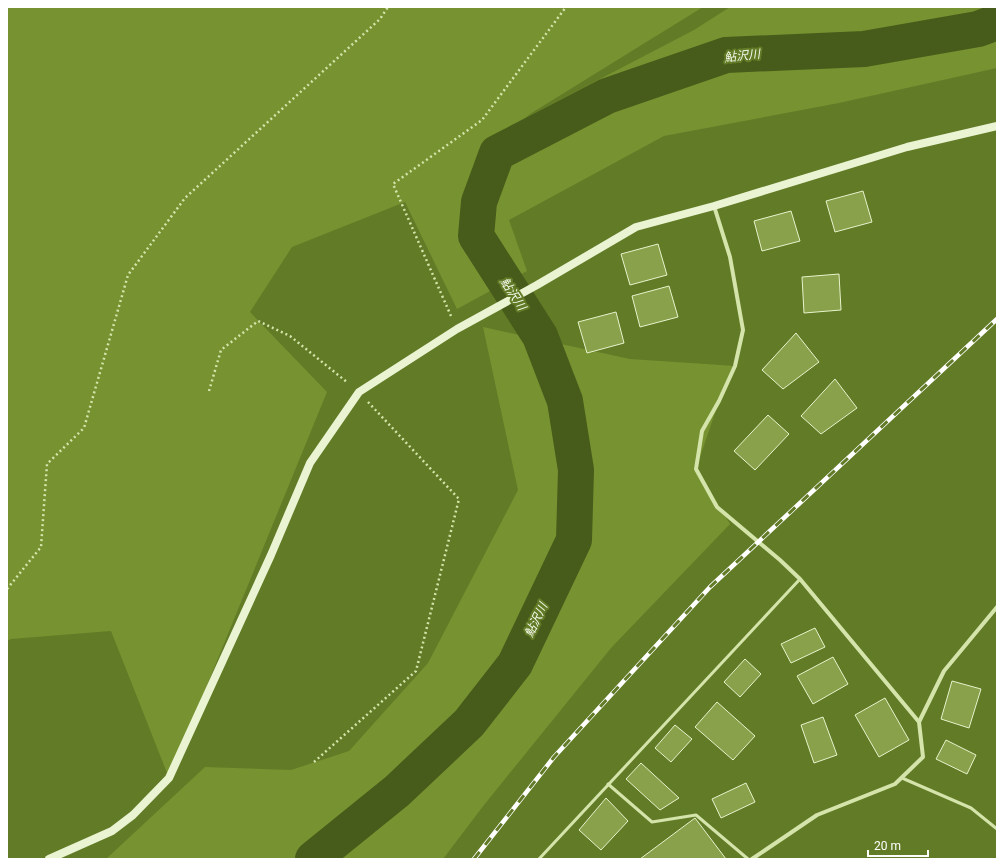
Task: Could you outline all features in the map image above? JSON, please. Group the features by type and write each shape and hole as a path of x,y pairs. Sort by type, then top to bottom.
{"street":[{"path":"49,859 112,831 133,815 170,778 271,555 310,463 359,392 457,329 537,285 636,227 714,206 907,148 997,126"},
{"path":"714,206 730,258 743,330 735,366 720,401 702,431 696,469 717,507 780,560 800,579 919,722"},
{"path":"753,859 817,815 895,784 923,757 919,722 944,671 997,607"}],"lane":[{"path":"539,859 800,579"},
{"path":"902,778 971,808 997,829"},
{"path":"608,784 652,822 696,815 748,859"}],"path":[{"path":"7,589 41,547 47,464 84,428 128,275 185,198 380,19 388,7"},
{"path":"457,329 392,184 482,120 566,7"},
{"path":"209,391 221,350 258,321 290,336 359,392 459,499 416,671 314,762"}],"green space":[{"path":"7,7 703,7 525,118 694,30 730,7 997,7 997,68 839,103 664,136 509,220 527,271 457,309 405,202 292,247 250,312 327,392 169,778 111,631 11,639 7,641"},
{"path":"483,327 630,359 735,366 719,401 696,469 730,524 611,648 484,805 443,859 106,859 205,767 291,770 349,751 428,663 518,490"}],"building":[{"path":"863,191 872,222 835,232 826,201"},
{"path":"791,211 800,241 762,251 754,221"},
{"path":"658,244 667,275 630,285 621,254"},
{"path":"839,274 841,310 804,313 802,277"},
{"path":"669,286 678,317 640,327 632,296"},
{"path":"616,312 624,343 587,353 578,322"},
{"path":"796,333 819,362 783,389 762,370"},
{"path":"835,379 857,408 821,434 801,416"},
{"path":"768,415 789,434 755,470 734,451"},
{"path":"815,628 825,647 791,663 781,644"},
{"path":"833,657 848,684 813,704 797,676"},
{"path":"745,659 761,674 740,697 724,682"},
{"path":"952,681 981,689 969,728 941,719"},
{"path":"885,698 909,740 879,757 855,715"},
{"path":"717,702 755,736 733,760 695,727"},
{"path":"823,717 837,755 814,763 801,725"},
{"path":"675,725 692,739 671,762 655,748"},
{"path":"946,740 976,755 967,774 936,759"},
{"path":"641,763 679,798 660,810 626,779"},
{"path":"746,783 755,802 721,818 712,799"},
{"path":"606,798 628,821 601,850 579,830"},
{"path":"695,818 726,859 640,859"}],"waterway":[{"name":"鮎沢川","path":"313,859 397,791 469,723 515,664 574,540 576,470 565,401 540,336 476,236 479,202 497,153 607,96 726,55 864,49 978,29 997,22"}],"railway":[{"path":"474,859 554,757 710,587 997,319"}]}
